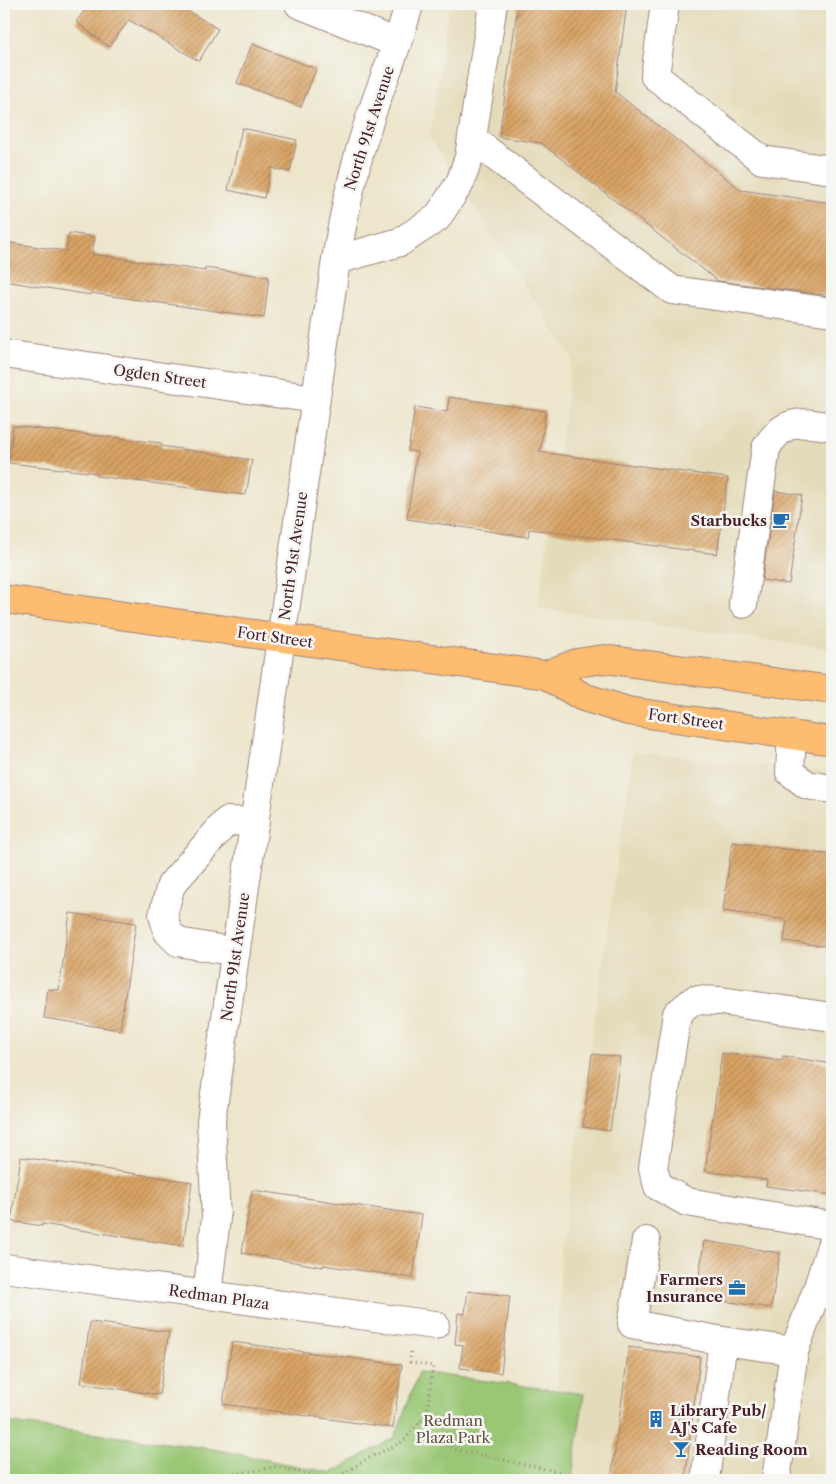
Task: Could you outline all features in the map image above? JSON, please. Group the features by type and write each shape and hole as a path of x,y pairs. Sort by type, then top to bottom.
{"main road":[{"name":"Fort Street","path":"4,599 546,675 583,697 628,711 832,741"},
{"name":"Fort Street","path":"546,675 577,663 604,659 832,690"}],"street":[{"path":"299,4 397,43"},
{"name":"North 91st Avenue","path":"206,1295 216,1218 212,1122 336,260 347,200 365,133 409,4"},
{"path":"336,260 400,242 437,218 460,183 469,157 493,4"},
{"path":"665,4 655,76 762,160 832,170"},
{"path":"472,139 672,290 832,312"},
{"name":"Ogden Street","path":"4,354 316,399"},
{"path":"743,604 766,448 773,436 782,428 796,423 832,427"},
{"path":"792,735 790,772 807,785 832,789"},
{"path":"236,952 178,942 168,932 163,915 171,885 227,821 255,822"},
{"path":"832,1017 721,1001 694,1000 677,1014 653,1168 658,1186 687,1202 832,1226"},
{"path":"646,1241 632,1324 723,1341 794,1351"},
{"path":"776,1480 794,1351 818,1290 832,1243"},
{"name":"Redman Plaza","path":"4,1268 435,1325"},
{"path":"705,1480 723,1341"}],"path":[{"path":"211,1480 223,1476 275,1468 335,1480 366,1460 402,1442 427,1414 433,1366"},
{"path":"419,1423 453,1449 583,1476"}],"shaded area":[{"path":"449,4 832,4 832,649 538,608 572,359 430,138"},
{"path":"633,752 832,772 832,1480 554,1480 561,1251"}],"green space":[{"name":"Redman Plaza Park","path":"419,1372 584,1394 572,1478 570,1480 4,1480 4,1422 213,1449 332,1473 395,1437"}],"building":[{"path":"89,4 176,4 218,29 199,61 129,20 109,47 76,22"},
{"path":"518,4 627,4 615,92 741,190 832,203 832,296 718,281 541,143 499,137"},
{"path":"252,44 316,69 301,107 237,83"},
{"path":"242,128 297,140 290,172 271,168 264,198 228,190"},
{"path":"69,233 95,237 92,254 205,271 205,268 269,277 264,318 91,293 91,295 4,281 4,242 66,251"},
{"path":"449,397 546,411 540,452 728,478 717,554 529,529 528,537 407,519 417,452 408,451 415,407 447,412"},
{"path":"13,426 161,443 161,446 252,460 246,495 96,476 97,473 9,463"},
{"name":"Starbucks","path":"775,491 802,495 789,584 762,580"},
{"path":"732,842 832,855 832,947 784,941 787,920 723,911"},
{"path":"70,913 136,923 120,1030 44,1018 48,989 59,990"},
{"path":"722,1053 782,1061 783,1056 832,1064 832,1195 766,1186 767,1180 705,1171"},
{"path":"592,1054 620,1057 610,1131 583,1127"},
{"path":"21,1157 192,1182 183,1246 11,1221"},
{"path":"252,1190 422,1215 413,1278 323,1265 323,1267 242,1253"},
{"path":"704,1241 780,1253 771,1308 696,1297"},
{"path":"468,1291 510,1296 501,1373 460,1368 463,1345 455,1344 458,1313 465,1314"},
{"path":"90,1322 169,1332 159,1395 81,1383"},
{"path":"232,1342 402,1365 393,1428 223,1404"},
{"name":"Library Pub/ AJ's Cafe","path":"629,1347 700,1357 685,1480 611,1480"}],"place":[{"name":"Starbucks","path":"781,520"},
{"name":"Farmers Insurance","path":"737,1288"},
{"name":"Library Pub/ AJ's Cafe","path":"656,1419"},
{"name":"Reading Room","path":"681,1449"}]}
